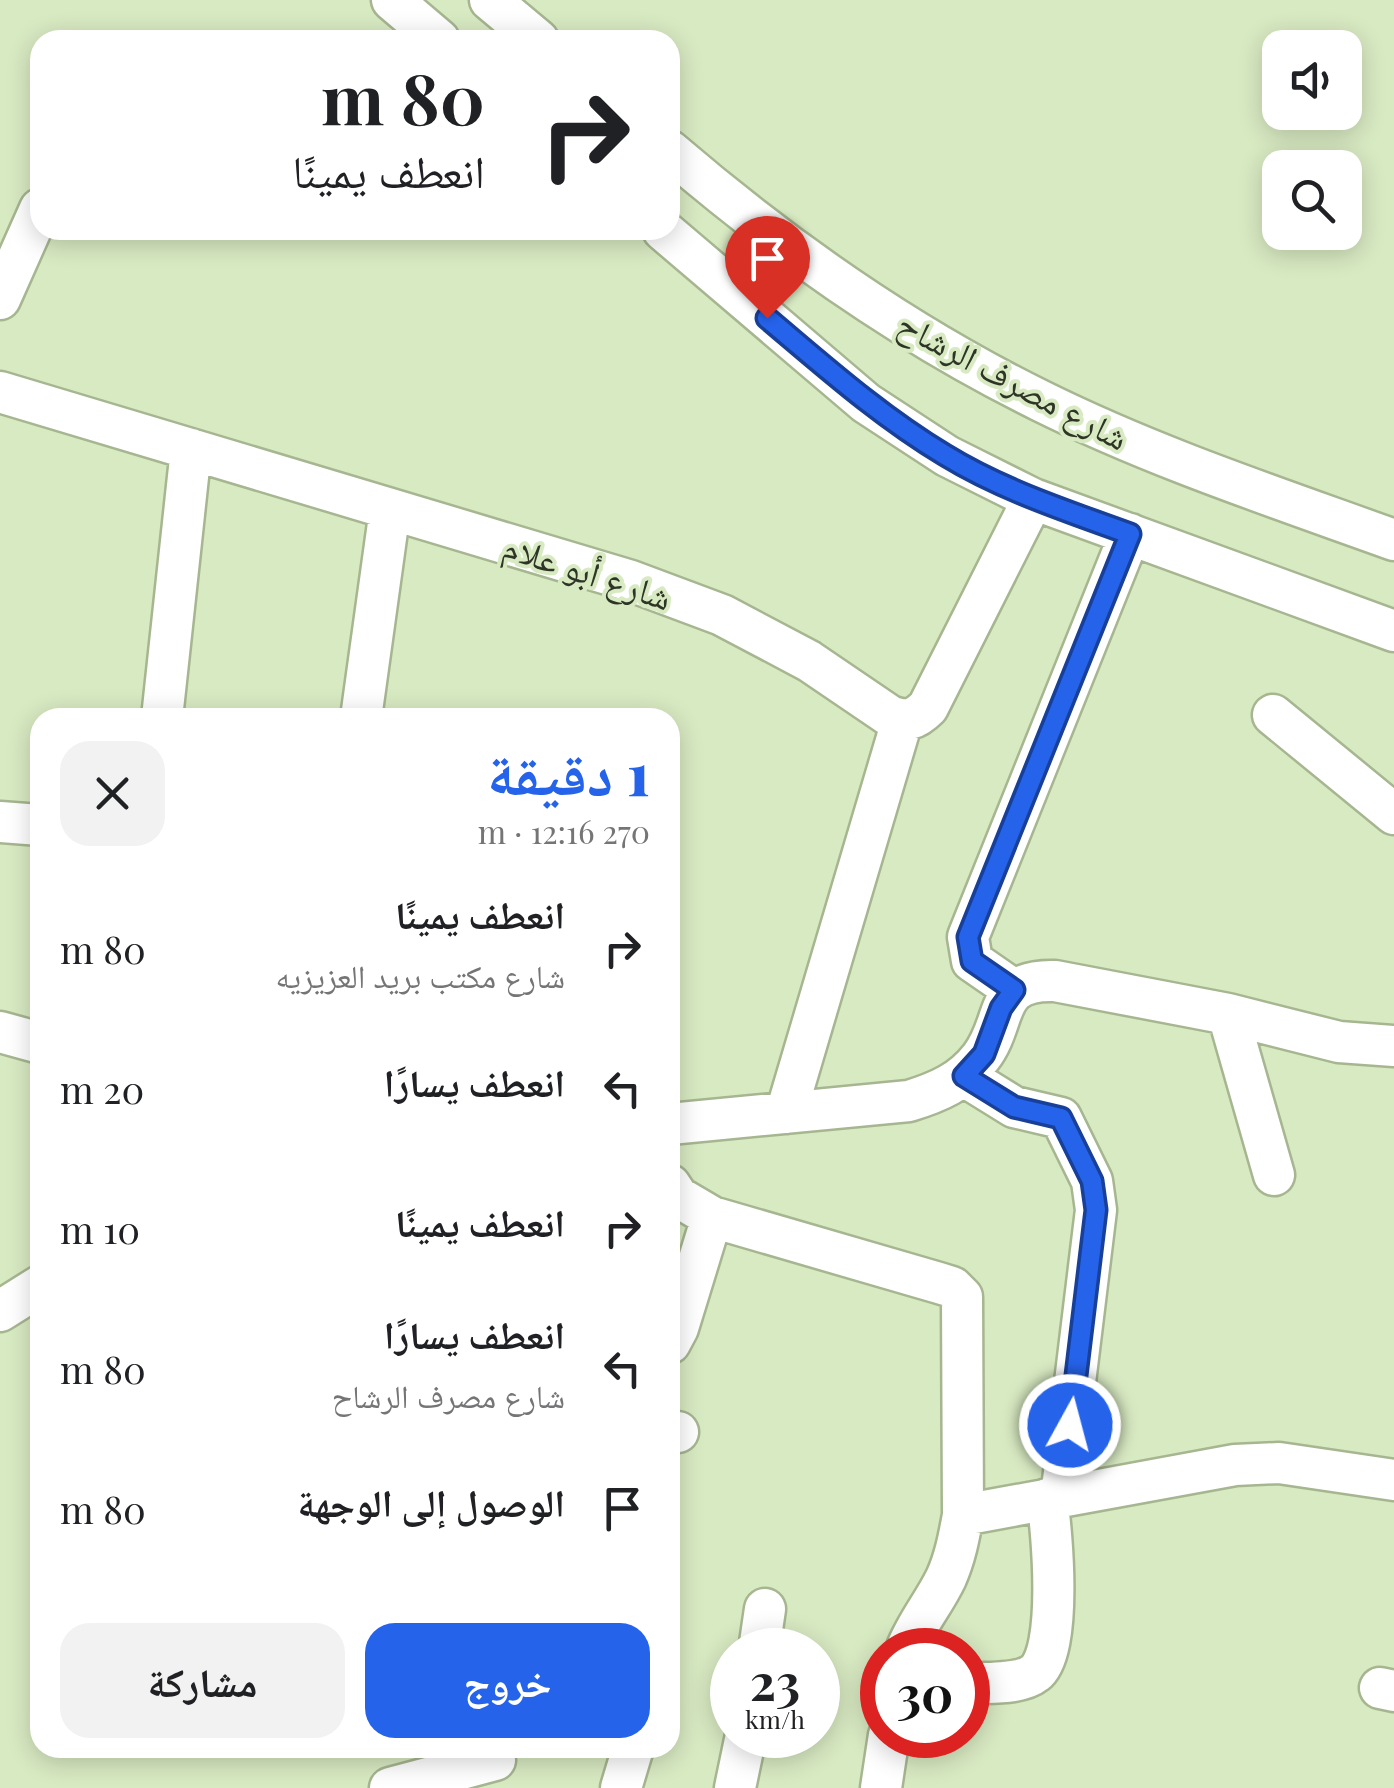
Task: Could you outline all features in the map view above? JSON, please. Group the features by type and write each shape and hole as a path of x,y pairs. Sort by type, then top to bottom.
{"street":[{"path":"392,0 428,30"},
{"path":"490,0 526,30"},
{"name":"شارع مصرف الرشاح","path":"680,159 809,262 922,335 1040,400 1163,456 1394,540"},
{"path":"0,299 30,232"},
{"path":"676,240 866,403 946,456 1033,499 1394,631"},
{"name":"شارع أبو علام","path":"0,392 631,580 722,615 809,661 902,721"},
{"path":"163,708 191,449"},
{"path":"786,1114 902,721 917,718 928,707 1033,499"},
{"path":"362,708 390,509"},
{"path":"1014,990 972,961 968,937 1130,534"},
{"path":"1273,714 1394,814"},
{"path":"0,822 30,824"},
{"path":"680,1123 909,1101 938,1092 964,1076 984,1054 1001,1008 1014,990 1033,981 1054,981 1228,1014 1339,1042 1394,1046"},
{"path":"1228,1014 1274,1175"},
{"path":"0,1032 30,1040"},
{"path":"964,1076 1014,1107 1061,1118 1095,1190 1096,1210 1054,1498 1052,1616 1041,1667 1033,1676 990,1682"},
{"path":"680,1198 712,1217 952,1287 962,1297 963,1515 946,1578 915,1628"},
{"path":"680,1321 712,1217"},
{"path":"0,1311 30,1292"},
{"path":"963,1515 1234,1465 1279,1464 1394,1480"},
{"path":"762,1628 765,1608"},
{"path":"621,1788 630,1758"},
{"path":"735,1788 741,1758"},
{"path":"881,1788 886,1758"},
{"path":"390,1788 498,1765"}],"route":[{"path":"767,318 866,403 946,456 1033,499 1130,534 968,937 972,961 1014,990 1001,1008 984,1054 964,1076 1014,1107 1061,1118 1095,1190 1096,1210 1070,1425"}]}
